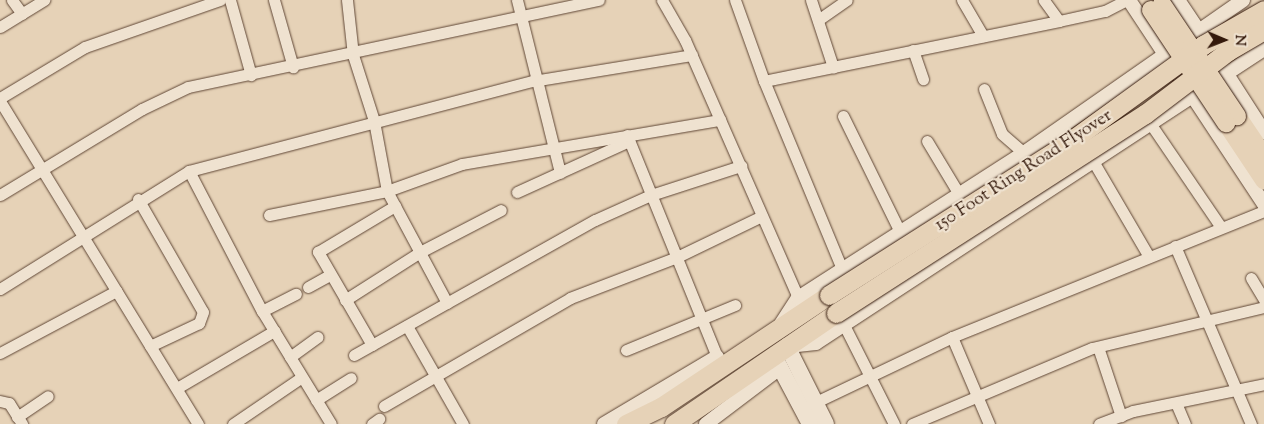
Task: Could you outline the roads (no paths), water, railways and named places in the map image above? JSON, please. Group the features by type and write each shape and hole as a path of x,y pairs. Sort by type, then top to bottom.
{"highway":[{"name":"150 Foot Ring Road Flyover","path":"626,424 718,362 779,327 1072,140 1203,45 1264,10"},
{"name":"150 Foot Ring Road Flyover","path":"674,424 840,319 1145,114 1228,51 1264,30"}],"main road":[{"path":"1144,0 1264,180"},
{"path":"1160,0 1264,156"},
{"path":"781,356 816,402 826,424"},
{"path":"781,356 810,424"}],"street":[{"path":"12,0 22,14"},
{"path":"0,27 44,0"},
{"path":"198,424 81,236 0,100 85,47 220,0"},
{"path":"230,0 250,75"},
{"path":"274,0 293,67"},
{"path":"347,0 352,55 374,121 386,191 447,303"},
{"path":"517,0 533,81 560,173"},
{"path":"0,194 142,109 188,87 352,55 599,0"},
{"path":"662,0 692,55 798,298"},
{"path":"735,0 764,81 842,269"},
{"path":"811,0 833,67"},
{"path":"818,20 847,0"},
{"path":"962,0 983,36"},
{"path":"1044,0 1059,21"},
{"path":"764,81 1105,12 1128,0 1195,96 1264,204"},
{"path":"1178,0 1264,132"},
{"path":"779,327 798,298 1024,153 1243,0"},
{"path":"894,424 871,375 840,319 1152,126 1195,96 1226,71 1264,49"},
{"path":"913,50 923,79"},
{"path":"0,289 138,199 189,171 374,121 533,81 692,55"},
{"path":"984,90 1002,134 1024,153"},
{"path":"843,116 900,232"},
{"path":"269,215 386,191 462,164 552,146 628,138 720,120"},
{"path":"1152,126 1221,227"},
{"path":"516,192 560,173 628,138"},
{"path":"604,424 718,362 628,138"},
{"path":"927,141 959,194"},
{"path":"1093,161 1149,257"},
{"path":"354,355 595,220 651,195 741,166"},
{"path":"189,171 262,311 328,423"},
{"path":"138,199 203,312 199,323 150,346"},
{"path":"372,345 330,276 319,248 395,206"},
{"path":"345,300 420,252 501,210"},
{"path":"816,402 952,337 1264,211"},
{"path":"384,406 435,374 570,298 676,258 762,216"},
{"path":"1175,246 1251,424"},
{"path":"308,287 330,276"},
{"path":"1252,278 1264,300"},
{"path":"0,353 116,291"},
{"path":"262,311 296,294"},
{"path":"626,350 735,305"},
{"path":"912,424 1098,347 1264,307"},
{"path":"407,326 463,424"},
{"path":"177,388 274,331"},
{"path":"290,357 318,337"},
{"path":"952,337 989,424"},
{"path":"1098,347 1121,416"},
{"path":"706,424 781,356"},
{"path":"233,424 302,377"},
{"path":"316,400 351,378"},
{"path":"1105,423 1121,416 1264,384"},
{"path":"0,401 9,404 19,420 48,396"},
{"path":"1176,403 1185,424"}]}
